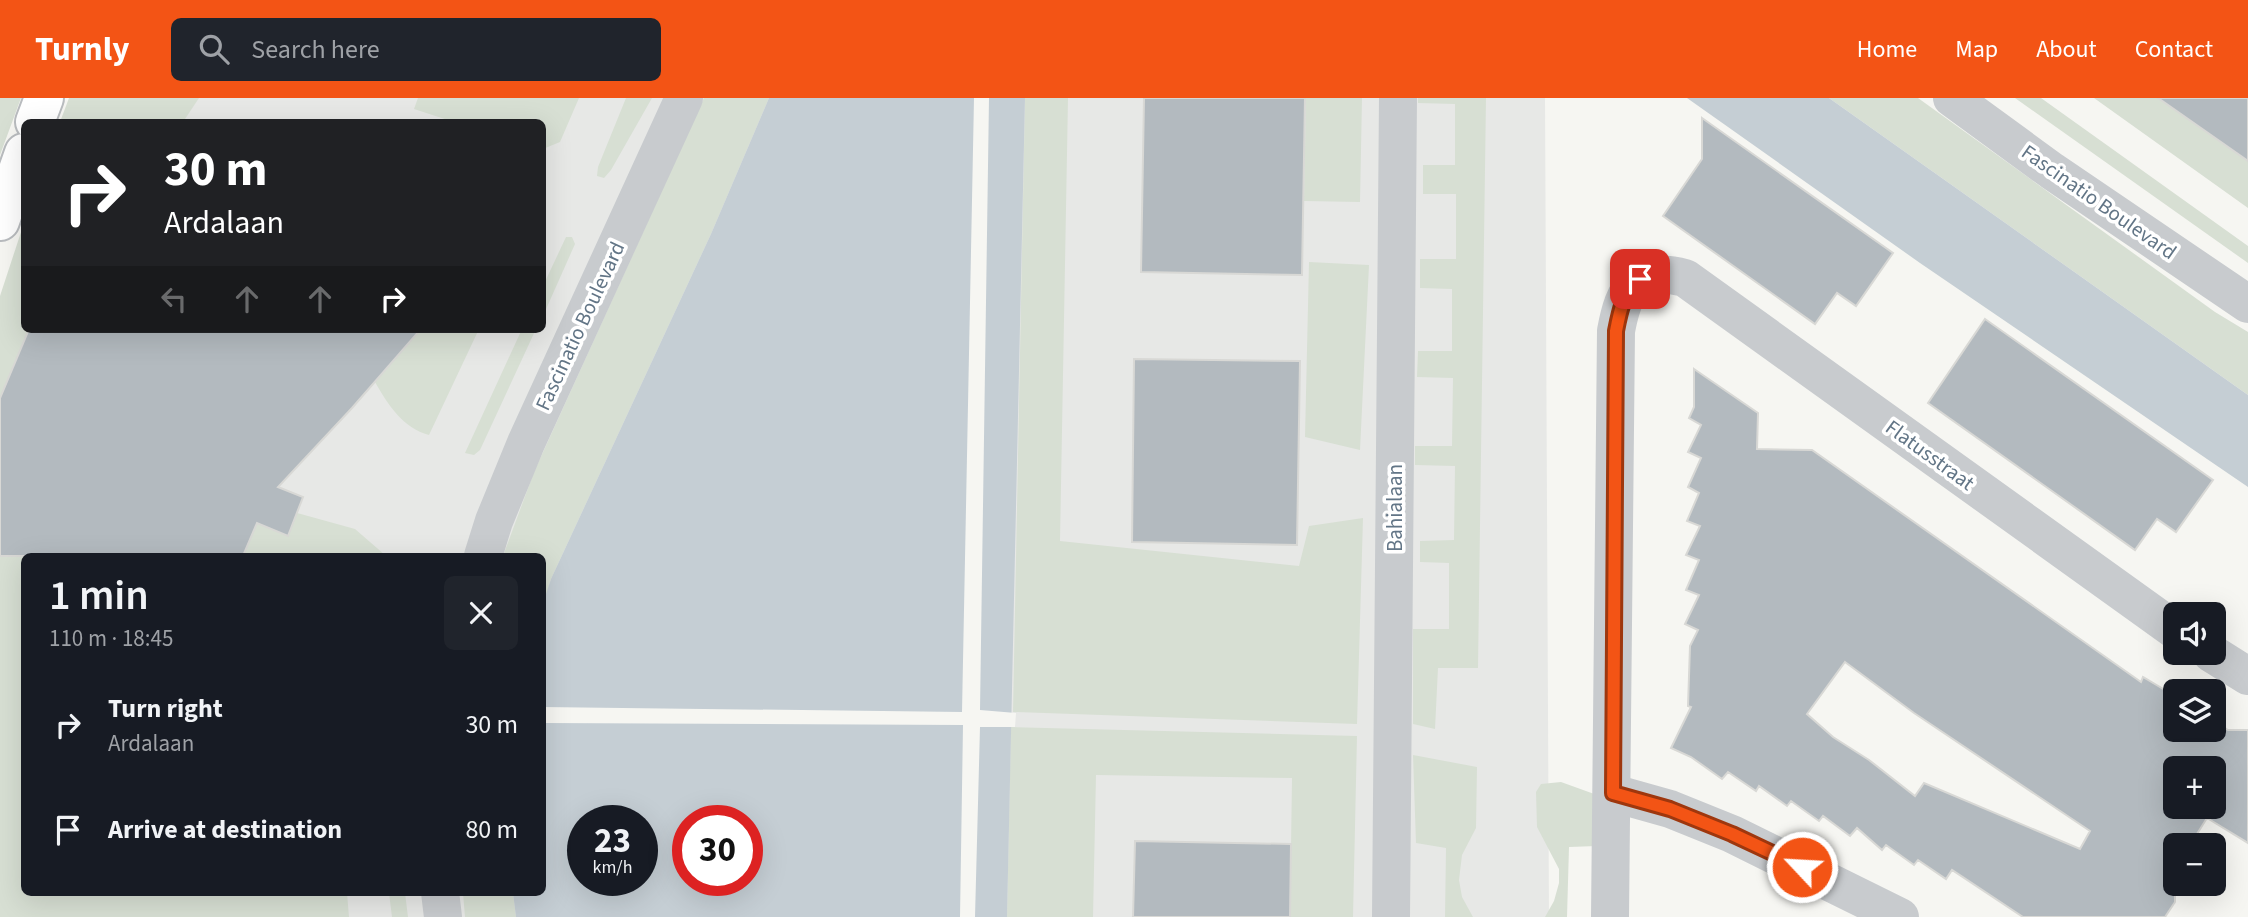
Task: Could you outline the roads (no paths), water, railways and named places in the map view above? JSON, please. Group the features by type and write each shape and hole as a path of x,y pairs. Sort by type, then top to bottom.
{"highway":[{"path":"37,119 44,98"},
{"path":"0,221 21,162"}],"street":[{"name":"Fascinatio Boulevard","path":"484,553 526,443 684,98"},
{"name":"Bahialaan","path":"1391,917 1398,98"},
{"name":"Fascinatio Boulevard","path":"1952,98 2052,171 2248,304"},
{"name":"Flatusstraat","path":"1613,793 1616,331 1621,305 1630,288 1640,279 1670,274 1685,278 2163,621"},
{"path":"2226,662 2248,676"},
{"path":"1610,917 1613,793 1670,809 1732,834 1900,917"},
{"path":"440,896 443,917"}]}
